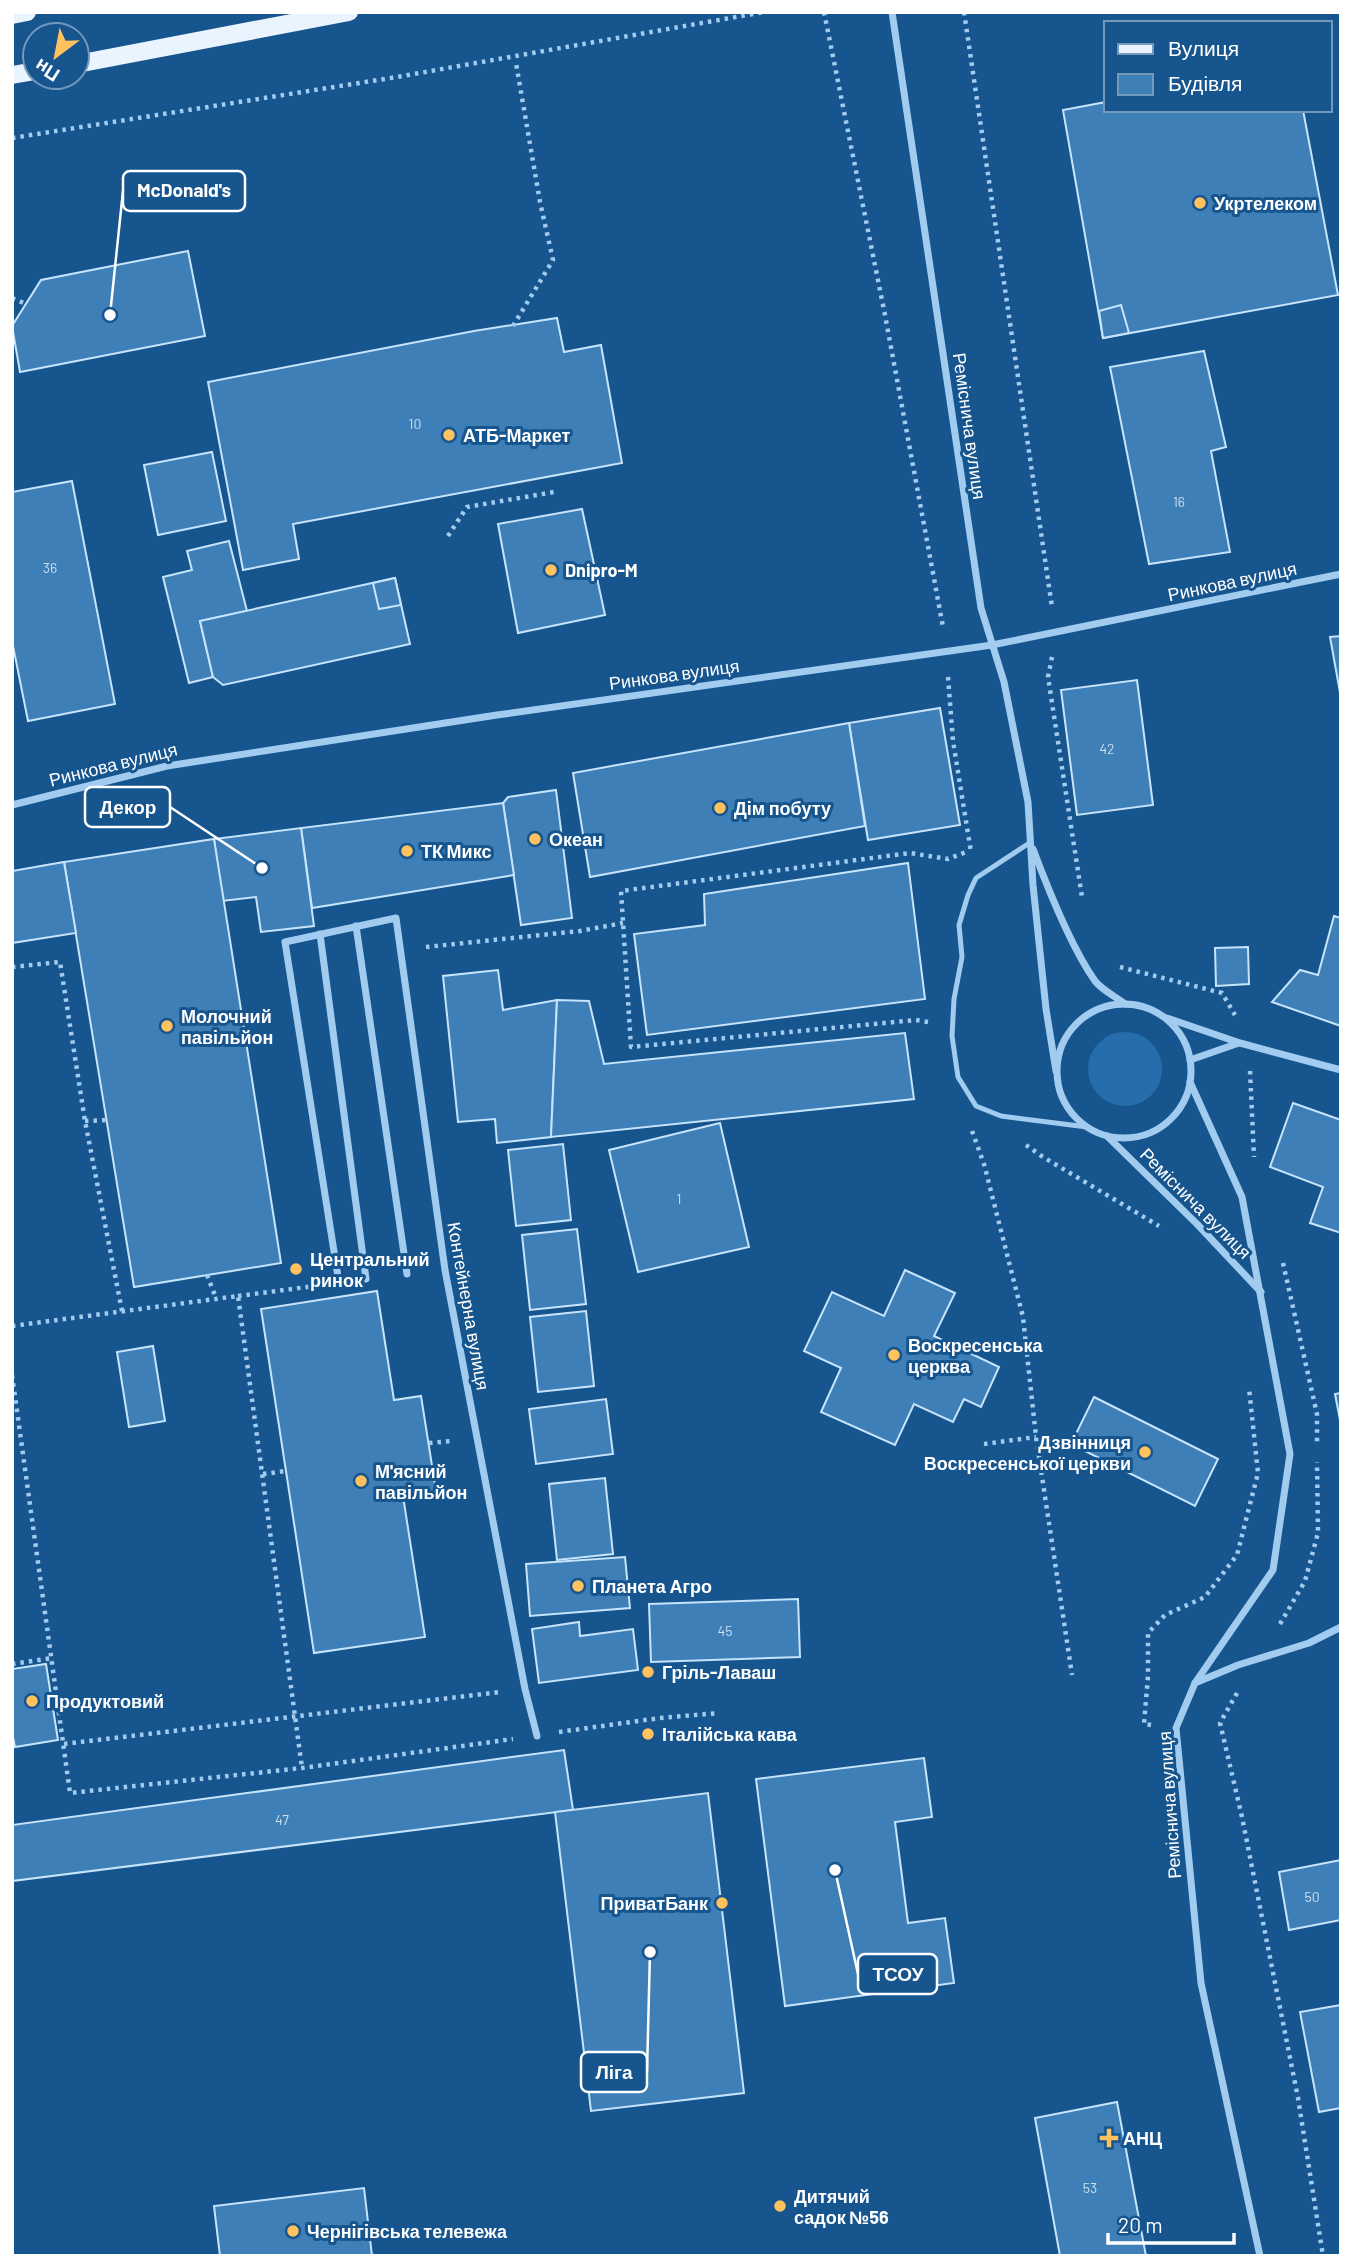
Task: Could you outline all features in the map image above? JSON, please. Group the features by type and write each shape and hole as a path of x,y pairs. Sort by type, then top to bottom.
{"main road":[{"path":"12,15 27,12"},
{"path":"91,61 349,12"}],"street":[{"name":"Реміснича вулиця","path":"892,12 981,608 1004,682 1028,802 1033,885 1046,1009 1060,1093 1070,1112 1087,1127 1107,1136 1130,1138 1150,1133 1170,1121 1183,1103 1190,1082 1190,1060 1180,1035 1162,1016 1146,1008 1125,1004 1097,983 1066,926 1044,879 1031,842"},
{"name":"Ринкова вулиця","path":"12,805 166,765 992,645 1341,574"},
{"name":"Контейнерна вулиця","path":"339,1283 285,942 396,918 445,1270 525,1689 537,1735"},
{"path":"356,926 407,1274"},
{"path":"320,934 366,1279"},
{"path":"1056,1071 1060,1049 1070,1030 1086,1016 1104,1007 1125,1004"},
{"path":"1162,1016 1240,1043 1341,1070"},
{"path":"1190,1060 1240,1043"},
{"name":"Реміснича вулиця","path":"1190,1082 1242,1197 1262,1292 1290,1454 1273,1570 1195,1683 1176,1728 1201,1983 1260,2256"},
{"name":"Реміснича вулиця","path":"1107,1136 1262,1292"},
{"path":"1195,1683 1256,1659 1309,1643 1341,1627"}],"lane":[{"path":"1031,842 976,878 968,894 959,925 962,957 954,999 952,1036 958,1077 976,1107 1001,1116 1087,1127"}],"path":[{"path":"12,138 397,77 764,12"},
{"path":"824,12 853,146 928,542 945,652 953,741 976,878"},
{"path":"964,12 1049,592"},
{"path":"513,326 553,260 516,63"},
{"path":"12,298 26,304"},
{"path":"448,536 467,507 554,492"},
{"path":"929,1022 916,1020 631,1047 621,891 910,853 948,859 971,850"},
{"path":"400,950 580,931 623,923"},
{"path":"12,968 60,962 85,1121 122,1311"},
{"path":"1001,1116 1016,1136 1043,1157 1169,1232"},
{"path":"85,1121 108,1120"},
{"path":"972,1131 984,1164 1023,1317 1036,1437 1072,1675"},
{"path":"207,1275 216,1298"},
{"path":"12,1326 238,1296 302,1768"},
{"path":"12,1375 70,1793 302,1768 660,1718 719,1713"},
{"path":"1220,1723 1176,1728 1144,1724 1148,1633 1165,1615 1205,1597 1237,1555 1258,1474 1247,1375"},
{"path":"984,1444 1036,1437"},
{"path":"262,1474 286,1471"},
{"path":"12,1664 52,1658"},
{"path":"1256,1659 1220,1723 1242,1816 1298,2098 1322,2256"},
{"path":"64,1744 525,1689"}],"shaded area":[{"path":"1125,1032 1139,1035 1151,1043 1159,1055 1162,1069 1159,1083 1151,1095 1139,1103 1125,1106 1111,1103 1099,1095 1091,1083 1088,1069 1091,1055 1099,1043 1111,1035"}],"building":[{"name":"Укртелеком","path":"1104,102 1104,112 1303,112 1338,295 1103,338 1063,110"},
{"path":"188,251 205,336 20,372 12,326 41,280"},
{"path":"1121,305 1129,333 1103,338 1099,311"},
{"path":"557,318 564,352 601,345 622,463 293,524 299,559 243,570 208,382 474,331"},
{"path":"1204,351 1226,447 1211,451 1230,552 1149,564 1110,367"},
{"path":"212,452 226,521 158,535 144,465"},
{"path":"72,481 115,704 28,721 12,641 12,492"},
{"name":"Dnipro-M","path":"582,509 605,615 518,633 498,524"},
{"path":"229,541 247,611 200,621 213,677 189,683 163,577 192,570 187,551"},
{"path":"395,578 410,644 223,685 213,677 200,621"},
{"path":"395,578 401,605 379,609 373,583"},
{"path":"1341,636 1341,698 1330,637"},
{"path":"1137,680 1153,805 1077,815 1061,690"},
{"path":"940,708 960,825 868,840 849,723"},
{"name":"Дім побуту","path":"849,723 865,826 590,877 573,773"},
{"name":"Океан","path":"556,790 572,918 521,925 503,803 508,797"},
{"name":"ТК Микс","path":"503,803 514,875 312,908 301,828"},
{"path":"301,828 314,926 261,932 256,897 222,901 214,839"},
{"name":"Молочний павільйон","path":"214,839 281,1263 134,1287 64,862"},
{"path":"64,862 76,933 12,943 12,871"},
{"path":"908,863 925,999 647,1035 634,934 705,925 704,894"},
{"path":"1334,916 1341,918 1341,1026 1272,1002 1300,970 1318,975"},
{"path":"1248,947 1249,984 1216,986 1215,948"},
{"path":"498,970 503,1010 557,1000 551,1137 497,1143 495,1119 458,1122 443,976"},
{"path":"557,1000 589,1001 604,1064 905,1033 914,1099 551,1137"},
{"path":"1293,1103 1341,1120 1341,1233 1310,1223 1323,1187 1270,1167"},
{"path":"720,1123 749,1247 638,1272 609,1150"},
{"path":"563,1144 571,1220 516,1226 508,1150"},
{"path":"577,1229 586,1304 530,1310 522,1235"},
{"name":"Воскресенська церква","path":"905,1270 955,1293 934,1336 999,1367 981,1407 964,1399 953,1422 914,1404 895,1445 821,1412 841,1368 804,1351 832,1292 884,1316"},
{"name":"М'ясний павільйон","path":"377,1291 394,1400 421,1396 436,1491 403,1496 425,1637 314,1653 261,1309"},
{"path":"586,1311 594,1386 538,1392 530,1317"},
{"path":"153,1346 165,1421 129,1427 117,1352"},
{"path":"1341,1393 1341,1425 1335,1394"},
{"name":"Дзвінниця Воскресенської церкви","path":"1094,1397 1218,1459 1195,1506 1071,1444"},
{"path":"606,1399 613,1454 536,1464 529,1409"},
{"path":"605,1478 613,1554 557,1560 549,1484"},
{"name":"Планета Агро","path":"625,1557 630,1608 530,1616 526,1564"},
{"path":"798,1599 800,1657 651,1662 649,1604"},
{"path":"579,1622 580,1636 633,1629 638,1670 539,1683 532,1629"},
{"name":"Продуктовий","path":"46,1664 58,1740 15,1747 12,1732 12,1669"},
{"path":"564,1750 573,1810 12,1881 12,1825"},
{"path":"924,1758 932,1817 895,1822 908,1923 945,1918 954,1983 785,2006 756,1779"},
{"path":"708,1793 744,2093 591,2111 555,1812"},
{"path":"1341,1860 1341,1920 1289,1930 1279,1872"},
{"path":"1341,2005 1341,2108 1319,2112 1300,2012"},
{"path":"1117,2102 1146,2256 1060,2256 1035,2118"},
{"name":"Чернігівська телевежа","path":"364,2188 372,2256 220,2256 214,2206"}],"place":[{"name":"Укртелеком","path":"1200,203"},
{"name":"McDonald's","path":"110,315"},
{"name":"АТБ-Маркет","path":"449,435"},
{"name":"Dnipro-M","path":"551,570"},
{"name":"Дім побуту","path":"720,808"},
{"name":"Океан","path":"535,839"},
{"name":"ТК Микс","path":"407,851"},
{"name":"Декор","path":"262,868"},
{"name":"Молочний павільйон","path":"167,1026"},
{"name":"Центральний ринок","path":"296,1269"},
{"name":"Воскресенська церква","path":"894,1355"},
{"name":"Дзвінниця Воскресенської церкви","path":"1145,1452"},
{"name":"М'ясний павільйон","path":"361,1481"},
{"name":"Планета Агро","path":"578,1586"},
{"name":"Гріль-Лаваш","path":"648,1672"},
{"name":"Продуктовий","path":"32,1701"},
{"name":"Італійська кава","path":"648,1734"},
{"name":"ТСОУ","path":"835,1870"},
{"name":"ПриватБанк","path":"722,1903"},
{"name":"Ліга","path":"650,1952"},
{"name":"АНЦ","path":"1109,2138"},
{"name":"Дитячий садок №56","path":"780,2206"},
{"name":"Чернігівська телевежа","path":"293,2231"}]}
